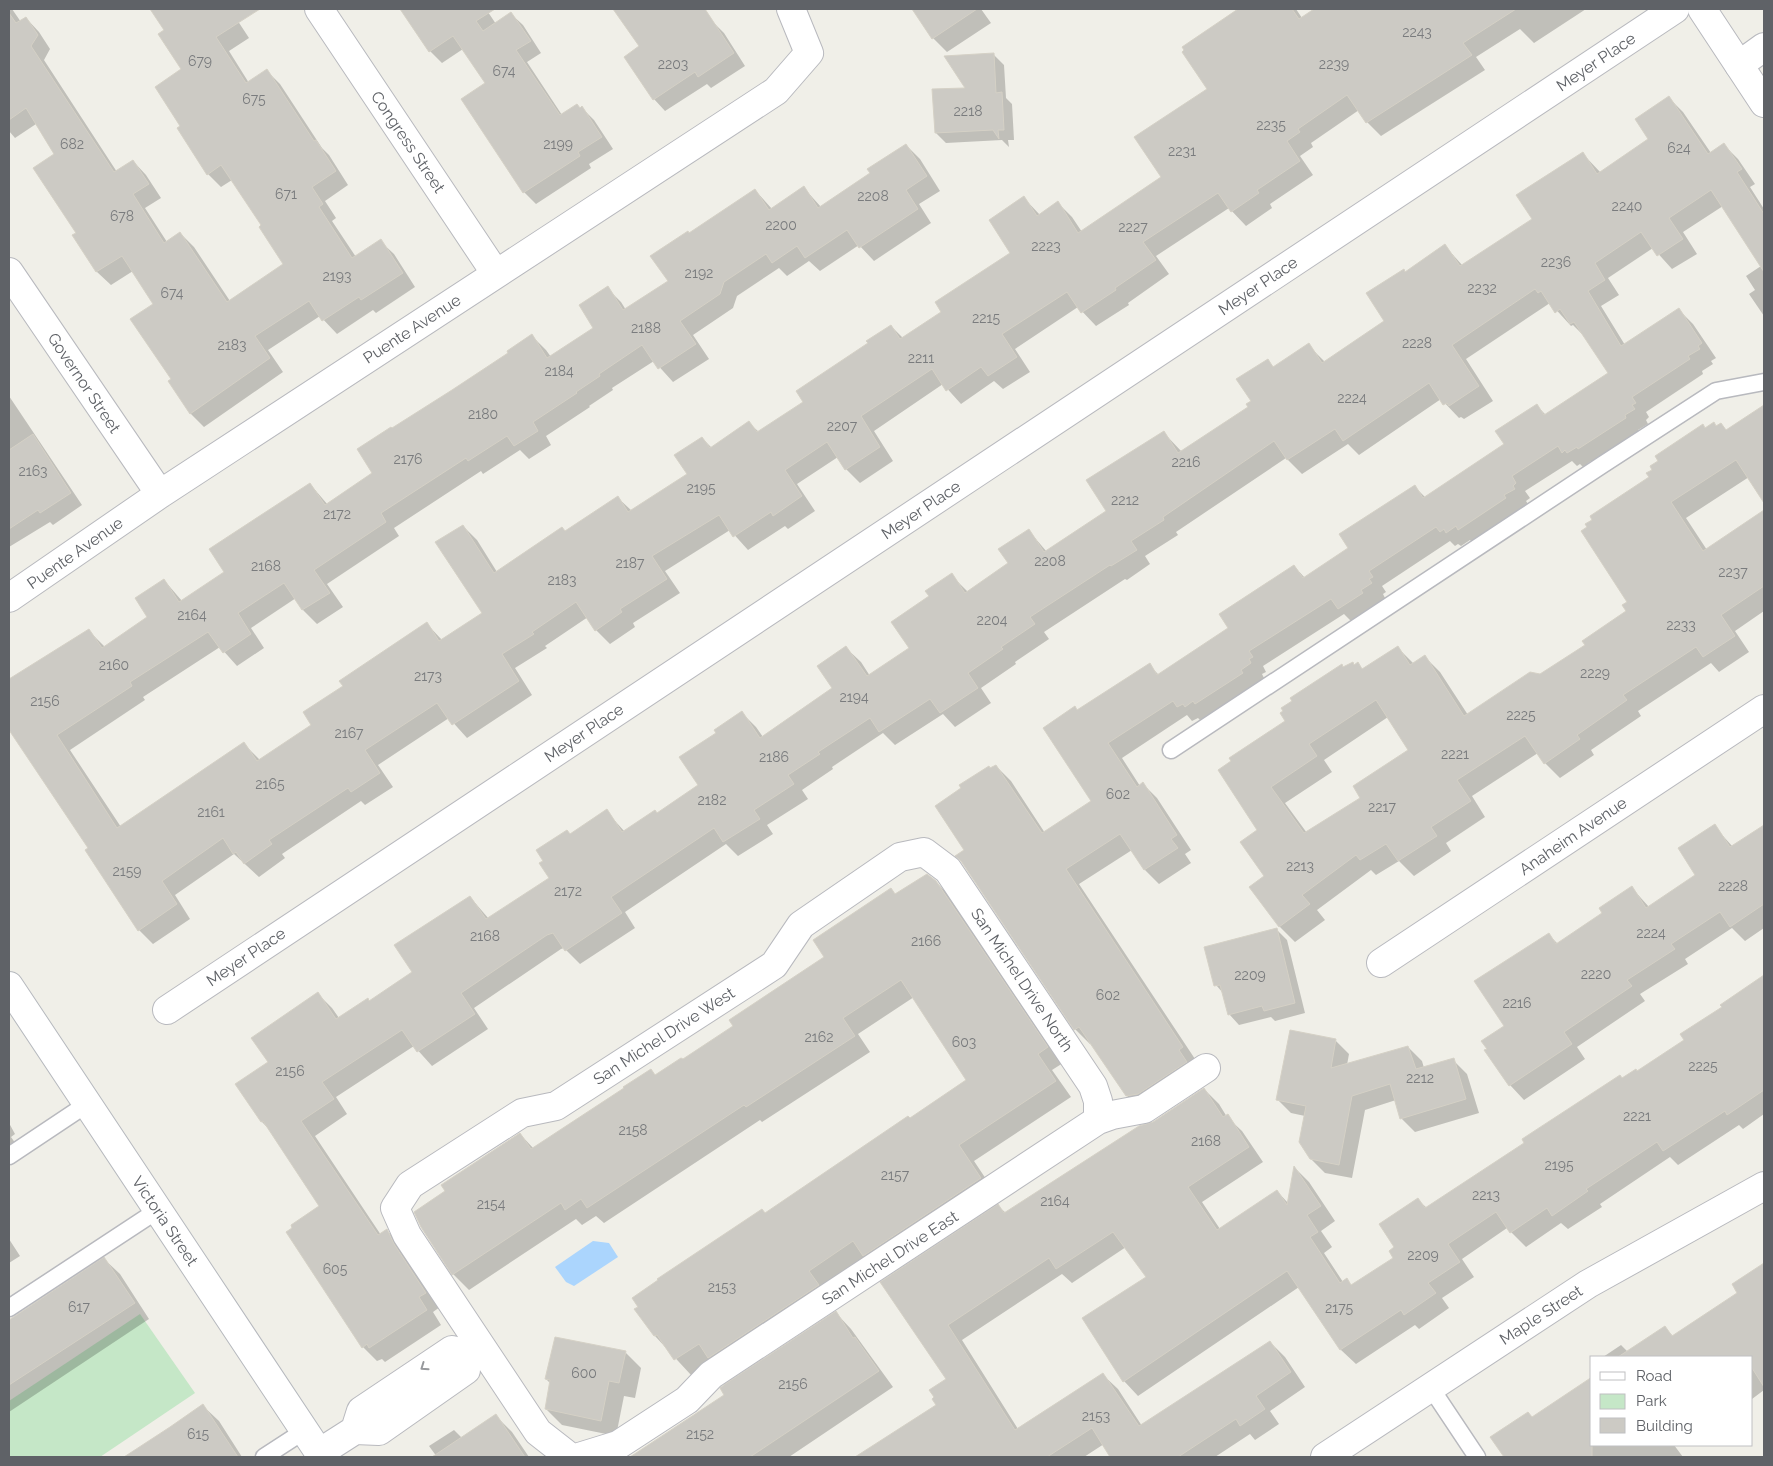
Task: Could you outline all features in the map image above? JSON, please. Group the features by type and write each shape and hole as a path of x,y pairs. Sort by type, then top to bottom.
{"street":[{"name":"Congress Street","path":"319,9 496,274"},
{"name":"Puente Avenue","path":"9,598 160,494 776,91 809,53 791,9"},
{"name":"Meyer Place","path":"166,1010 1675,9"},
{"path":"1702,9 1764,103"},
{"path":"1739,65 1764,47"},
{"name":"Governor Street","path":"9,272 160,494"},
{"name":"Anaheim Avenue","path":"1381,963 1764,709"},
{"name":"San Michel Drive North","path":"924,852 948,870 1093,1086 1098,1101 1098,1120"},
{"name":"San Michel Drive West","path":"474,1351 407,1235 395,1208 410,1185 522,1113 556,1106 774,965 801,925 900,857 924,852"},
{"name":"Victoria Street","path":"9,986 320,1455"},
{"name":"San Michel Drive East","path":"579,1457 618,1445 687,1400 711,1375 1098,1120 1112,1115 1144,1109 1206,1068"},
{"name":"Maple Street","path":"1325,1457 1588,1284 1764,1186"},
{"path":"320,1455 355,1430 379,1431 466,1370 474,1351 538,1432 570,1457"}],"lane":[{"path":"1171,750 1716,391 1764,382"},
{"path":"9,1156 87,1104"},
{"path":"9,1308 158,1210"},
{"path":"1431,1388 1477,1457"},
{"path":"264,1457 304,1431"}],"green space":[{"path":"140,1314 195,1393 100,1457 9,1457 9,1401"}],"water":[{"path":"593,1241 609,1243 618,1257 574,1286 566,1282 555,1267"}],"building":[{"path":"150,9 260,9 216,37 246,83 267,69 336,171 312,187 323,204 319,207 352,258 381,239 403,273 361,300 359,297 322,321 309,301 255,336 270,358 190,414 168,381 171,379 130,319 153,304 122,256 96,272 72,235 76,233 33,168 54,154 26,108 9,120 9,13 16,23 26,17 38,35 31,46 114,172 133,160 149,184 133,194 164,243 180,232 227,302 283,264 259,227 261,225 221,165 207,175 177,128 180,126 155,87 181,69 158,34 164,30"},
{"path":"400,9 495,9 476,21 483,31 511,12 531,41 516,50 560,115 577,104 580,108 582,106 602,137 578,152 580,156 523,193 461,99 485,83 453,36 429,52"},
{"path":"613,9 705,9 734,53 698,77 695,72 653,100 624,57 639,46"},
{"path":"912,9 977,9 932,39"},
{"path":"1238,9 1292,9 1299,19 1314,9 1516,9 1463,43 1472,55 1366,123 1347,95 1298,129 1300,132 1287,141 1300,161 1257,190 1259,193 1231,212 1218,193 1143,242 1156,260 1081,313 1067,292 1002,334 1017,357 988,376 981,367 946,391 932,369 861,416 880,447 845,470 827,442 785,470 802,496 773,516 771,512 733,537 719,515 652,556 667,579 620,609 622,612 595,631 576,602 532,632 534,634 502,654 519,681 452,725 437,703 365,750 380,773 351,792 348,788 269,840 272,844 244,864 236,852 233,854 223,838 162,881 177,904 138,931 85,850 88,848 9,730 9,679 89,629 102,648 147,617 135,598 164,579 179,602 224,572 209,549 310,483 325,505 372,473 357,449 452,390 508,353 507,351 532,334 547,358 593,328 579,305 608,286 623,310 668,281 650,256 688,231 689,233 755,189 769,210 804,186 818,208 870,173 867,169 906,144 927,176 906,190 918,209 859,248 847,230 805,258 797,246 772,263 766,254 724,282 720,294 680,321 696,344 658,369 642,345 599,374 600,376 577,393 533,422 538,431 514,446 507,436 468,461 466,458 381,513 386,522 314,570 330,593 302,610 284,583 238,613 251,634 223,653 208,632 130,682 132,686 57,735 117,828 244,742 257,761 311,725 303,712 343,686 339,681 427,622 439,641 482,613 435,542 463,525 494,573 562,527 565,531 618,496 628,512 687,474 674,455 702,437 710,448 749,421 757,432 803,402 796,391 868,343 866,341 891,325 900,339 941,312 935,302 1010,253 989,220 1024,196 1037,216 1058,201 1078,233 1161,177 1134,137 1207,89 1182,52 1184,50 1182,47"},
{"path":"994,53 996,93 1002,92 1004,130 998,130 999,139 993,130 935,133 932,89 965,88 944,56"},
{"path":"1669,96 1708,154 1724,143 1742,169 1737,172 1764,214 1764,272 1711,190 1669,218 1683,239 1657,256 1641,232 1595,263 1605,280 1588,291 1621,346 1679,308 1702,343 1698,346 1700,349 1688,356 1690,359 1632,397 1636,403 1632,405 1635,409 1625,415 1626,418 1578,449 1577,447 1567,453 1565,450 1562,453 1558,446 1512,476 1516,483 1513,486 1515,489 1504,495 1506,498 1458,530 1456,526 1446,533 1444,529 1440,532 1436,527 1369,571 1373,577 1369,579 1372,583 1361,590 1363,593 1338,609 1331,599 1249,651 1253,657 1249,659 1251,663 1241,670 1243,673 1195,704 1193,701 1185,707 1183,704 1177,707 1173,701 1108,743 1137,787 1143,782 1177,835 1171,839 1178,848 1144,870 1120,834 1066,869 1183,1047 1179,1050 1187,1062 1138,1094 1126,1096 1079,1027 1074,1030 961,861 955,856 964,850 935,806 961,788 959,785 989,766 990,768 996,765 1042,833 1091,801 1043,728 1075,706 1077,710 1150,663 1157,675 1228,628 1219,614 1294,565 1303,578 1348,548 1339,534 1415,485 1423,498 1504,444 1495,431 1537,404 1544,415 1608,373 1574,322 1570,324 1560,309 1555,313 1541,291 1538,293 1535,289 1452,345 1479,386 1449,406 1447,403 1443,405 1429,383 1343,441 1335,429 1287,460 1274,441 1163,517 1164,520 1131,541 1137,550 1110,565 1030,617 1035,624 1001,647 1003,649 968,673 978,688 940,713 930,699 879,732 870,718 818,752 820,754 788,775 794,784 754,810 760,819 723,842 714,828 611,897 622,913 565,951 553,933 547,935 461,993 475,1014 417,1052 402,1030 322,1082 334,1099 301,1121 378,1235 387,1229 394,1244 426,1293 419,1297 427,1310 369,1348 367,1344 362,1348 286,1232 292,1228 291,1225 319,1206 263,1121 261,1122 235,1084 268,1062 251,1038 318,992 336,1019 368,998 369,1001 412,972 394,945 470,896 486,919 549,878 539,863 543,861 536,850 567,830 570,834 607,809 622,832 655,810 657,813 698,785 679,757 716,733 714,730 742,711 760,738 832,688 817,666 846,646 867,676 909,648 891,622 929,596 925,591 952,573 965,593 1008,563 998,549 1029,529 1044,552 1106,511 1086,480 1164,431 1178,453 1248,407 1246,404 1251,401 1236,379 1268,359 1273,367 1309,343 1322,363 1384,321 1366,293 1404,269 1405,272 1445,244 1460,266 1532,219 1516,195 1583,152 1597,174 1648,139 1635,119"},
{"path":"1764,405 1764,503 1736,460 1671,502 1703,551 1764,510 1764,586 1721,615 1735,636 1703,657 1696,647 1623,695 1627,700 1577,735 1580,739 1544,764 1525,736 1457,780 1471,801 1431,827 1437,836 1398,861 1386,844 1360,860 1356,855 1302,895 1310,904 1279,927 1249,887 1264,876 1240,842 1257,830 1218,770 1231,761 1229,758 1285,721 1280,713 1283,711 1281,708 1292,701 1290,698 1342,664 1343,667 1353,662 1354,665 1358,662 1362,669 1398,646 1410,665 1425,655 1464,716 1530,672 1540,674 1585,645 1582,641 1626,611 1622,605 1627,602 1581,531 1587,527 1585,524 1592,520 1590,516 1649,477 1646,473 1652,470 1650,466 1658,461 1655,456 1703,424 1705,428 1714,422 1716,426 1721,423 1726,430","holes":["1376,700 1408,750 1353,786 1360,798 1304,833 1271,787 1317,756 1309,744"]},
{"path":"33,434 71,493 40,513 38,510 9,529 9,450"},
{"path":"1715,824 1730,847 1764,825 1764,904 1730,927 1720,912 1671,944 1675,949 1627,980 1632,986 1564,1032 1572,1044 1509,1086 1484,1050 1487,1049 1481,1041 1504,1026 1474,981 1549,933 1556,944 1602,913 1599,908 1632,886 1646,908 1695,875 1678,848"},
{"path":"927,874 936,881 1048,1047 1038,1054 1056,1081 959,1145 981,1178 863,1256 853,1241 809,1271 819,1285 708,1358 699,1344 674,1360 657,1335 654,1336 634,1309 638,1307 632,1298 657,1279 762,1209 765,1213 908,1116 910,1118 966,1080 901,980 843,1018 855,1036 746,1107 744,1105 587,1208 581,1199 565,1210 561,1203 452,1275 421,1227 414,1212 445,1191 441,1185 520,1133 531,1149 651,1069 655,1075 681,1058 683,1059 733,1026 729,1020 824,957 813,940 891,888 895,894"},
{"path":"1277,928 1295,1003 1264,1011 1262,1006 1228,1015 1220,985 1214,986 1204,947"},
{"path":"1764,975 1764,1090 1727,1115 1725,1111 1663,1151 1657,1142 1586,1189 1588,1191 1552,1216 1547,1208 1510,1233 1496,1212 1448,1244 1460,1262 1428,1283 1436,1293 1404,1315 1401,1310 1340,1350 1287,1271 1123,1382 1082,1318 1146,1277 1113,1232 1056,1269 1049,1258 948,1325 1015,1430 1103,1373 1139,1426 1270,1341 1291,1372 1256,1396 1265,1409 1240,1426 1236,1419 1178,1457 1110,1457 1092,1428 1047,1457 855,1457 936,1405 932,1399 934,1397 929,1390 946,1379 880,1282 998,1204 1004,1213 1139,1126 1153,1122 1204,1088 1223,1117 1228,1114 1249,1147 1188,1187 1217,1230 1277,1190 1287,1205 1294,1166 1321,1206 1307,1215 1318,1232 1310,1237 1340,1283 1347,1278 1351,1285 1393,1258 1389,1251 1394,1247 1379,1224 1418,1198 1425,1208 1524,1143 1522,1139 1620,1075 1622,1078 1636,1069 1637,1071 1684,1040 1680,1034 1722,1007 1720,1005"},
{"path":"1290,1030 1336,1039 1331,1068 1408,1046 1416,1069 1454,1058 1466,1099 1400,1119 1390,1084 1352,1096 1339,1165 1310,1159 1299,1142 1306,1106 1276,1100"},
{"path":"104,1257 135,1303 9,1385 9,1320"},
{"path":"1764,1263 1764,1387 1753,1370 1753,1356 1620,1356 1665,1326 1672,1336 1737,1293 1732,1284"},
{"path":"836,1311 853,1338 855,1337 879,1371 750,1457 630,1457 724,1395 720,1388 725,1384"},
{"path":"555,1337 626,1351 619,1383 609,1381 601,1421 545,1409 550,1380 545,1379"},
{"path":"1590,1378 1590,1446 1592,1446 1592,1457 1504,1457 1490,1437 1528,1412 1532,1417"},
{"path":"203,1404 238,1457 124,1457 170,1427"},
{"path":"496,1414 525,1457 432,1457"}]}
